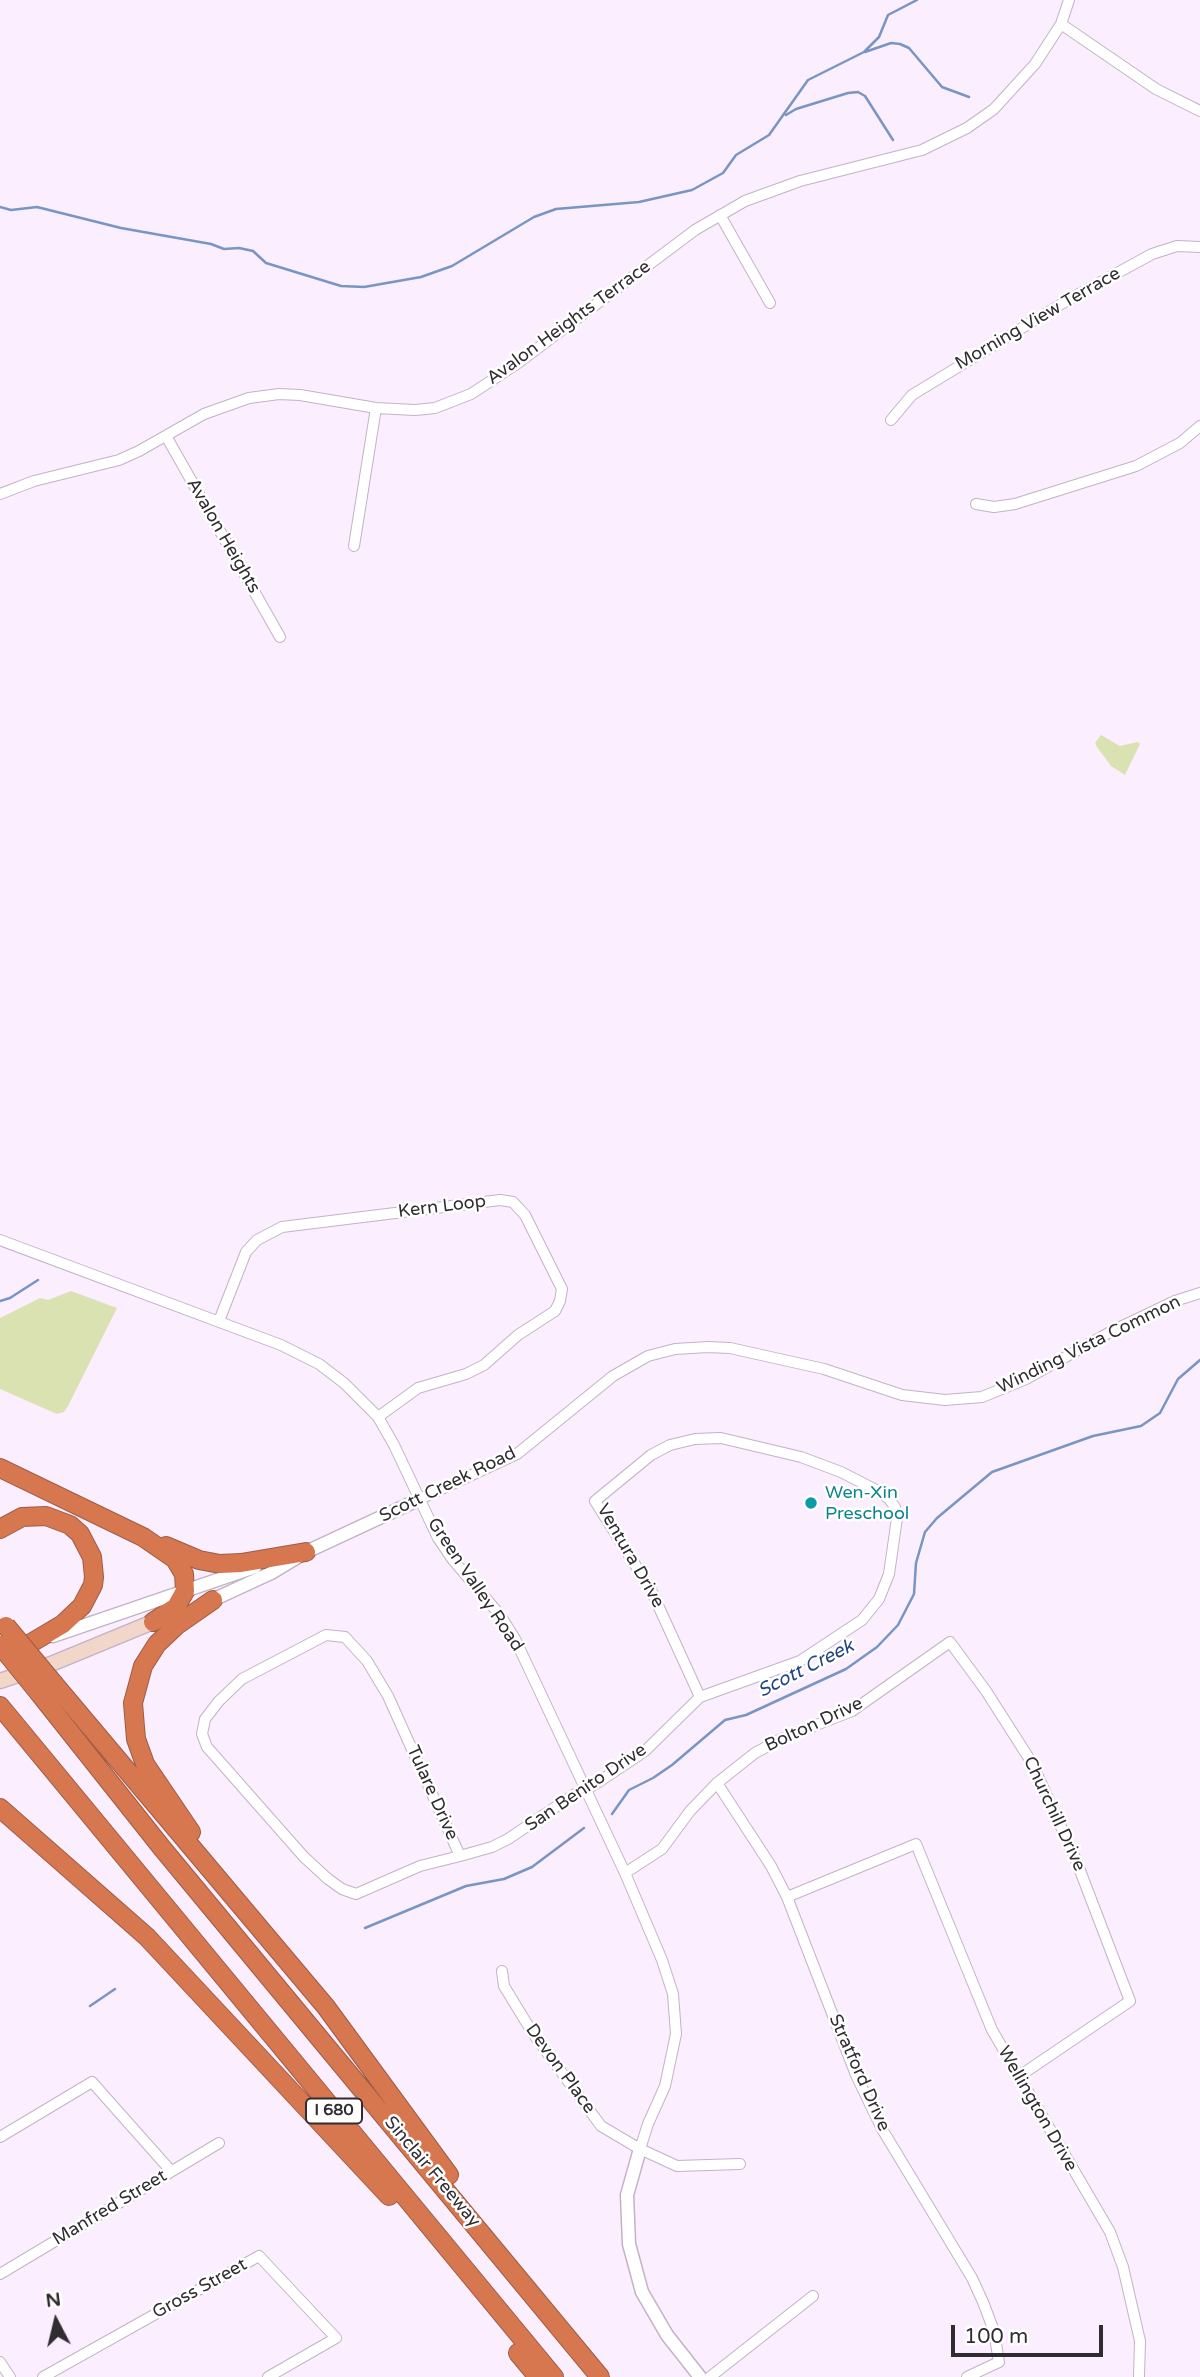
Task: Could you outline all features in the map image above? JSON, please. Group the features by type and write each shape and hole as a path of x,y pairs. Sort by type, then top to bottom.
{"highway":[{"path":"0,1468 143,1537 199,1560 220,1564 241,1563 306,1552"},
{"path":"0,1529 22,1517 46,1516 70,1525 80,1534 92,1557 93,1585 82,1606 63,1624 31,1643"},
{"path":"143,1537 175,1559 184,1574 185,1591 176,1606 152,1622"},
{"path":"213,1600 167,1633 142,1666 133,1703 134,1728 139,1751 151,1775 261,1928"},
{"path":"3,1622 47,1689 143,1792 261,1928 374,2070 460,2192 478,2227"},
{"name":"I 680","path":"0,1645 47,1689"},
{"name":"Sinclair Freeway","path":"47,1689 101,1769 162,1848 600,2377"},
{"name":"I 680","path":"0,1706 94,1834 538,2377"},
{"name":"I 680","path":"0,1723 33,1754 115,1843 554,2377"},
{"path":"0,1808 147,1937 392,2199"}],"main road":[{"name":"Scott Creek Road","path":"0,1681 51,1664 152,1622"},
{"name":"Scott Creek Road","path":"0,1653 31,1643"}],"street":[{"name":"Avalon Heights Terrace","path":"0,494 34,481 119,460 227,404 269,396 300,395 376,408 415,410 435,408 471,394 518,363 663,253 745,201 772,190 922,150 967,128 994,109 1021,82 1061,24 1069,0"},
{"path":"1061,24 1156,89 1200,110"},
{"path":"720,215 770,303"},
{"name":"Morning View Terrace","path":"891,421 912,395 1090,288 1163,249 1177,246 1200,247"},
{"path":"354,546 376,408"},
{"path":"976,504 994,507 1015,504 1136,466 1180,443 1200,426"},
{"name":"Avalon Heights","path":"166,436 280,637"},
{"name":"Kern Loop","path":"219,1321 246,1252 257,1240 282,1227 499,1200 513,1202 525,1215 562,1289 561,1301 555,1311 518,1335 484,1365 466,1374 418,1388 378,1417"},
{"name":"Green Valley Road","path":"0,1240 281,1345 320,1364 344,1383 378,1417 438,1538 453,1560 500,1615 515,1639 625,1873 662,1959 673,1994 676,2035 665,2086 640,2150"},
{"name":"Winding Vista Common","path":"613,1376 648,1356 675,1349 730,1348 824,1369 902,1395 945,1400 982,1397 1026,1379 1112,1331 1175,1301 1200,1293"},
{"name":"Scott Creek Road","path":"152,1622 213,1600 271,1573 306,1552 517,1454 613,1376"},
{"name":"Ventura Drive","path":"701,1697 682,1662 651,1590 595,1501 651,1455 670,1445 695,1439 722,1438 801,1457 841,1472 889,1499 895,1507 897,1518"},
{"name":"San Benito Drive","path":"460,1856 492,1847 508,1839 645,1751 701,1697 800,1661 862,1620 879,1600 889,1574 897,1518"},
{"name":"Scott Creek Road","path":"31,1643 262,1564 306,1552"},
{"name":"Tulare Drive","path":"326,1634 345,1637 367,1661 388,1696 460,1856 419,1866 356,1894 342,1889 304,1857 207,1747 202,1734 205,1719 242,1679 326,1634"},
{"name":"Bolton Drive","path":"625,1873 662,1849 690,1811 717,1783 755,1753 783,1738 852,1711 950,1642"},
{"name":"Churchill Drive","path":"950,1642 986,1691 1032,1763 1076,1860 1130,2001 1018,2077"},
{"name":"Stratford Drive","path":"717,1783 771,1866 787,1897 856,2075 882,2129 972,2278 993,2331 999,2362 967,2377"},
{"name":"Wellington Drive","path":"787,1897 916,1844 992,2030 1110,2232 1123,2267 1138,2330 1139,2377"},
{"name":"Devon Place","path":"502,1972 504,1986 532,2032 601,2126 640,2150 677,2166 740,2164"},
{"path":"0,2137 92,2082 171,2171"},
{"name":"Manfred Street","path":"0,2274 219,2143"},
{"path":"640,2150 627,2195 629,2244 642,2292 667,2335 701,2377"},
{"name":"Gross Street","path":"43,2377 259,2256 336,2338 268,2377"},
{"path":"710,2377 813,2295"},
{"path":"0,2362 10,2377"}],"green space":[{"path":"1101,735 1120,746 1138,742 1140,744 1125,775 1111,766 1097,747 1095,743"},
{"path":"71,1291 117,1308 68,1406 64,1412 57,1414 0,1389 0,1318 40,1298 48,1300"}],"waterway":[{"path":"0,207 11,210 37,207 224,249 253,251 266,263 341,286 364,287 421,277 452,266 534,217 556,209 639,202 692,190 723,173 736,155 769,135 808,80 864,52 879,37 888,15 917,0"},
{"path":"865,52 891,43 900,44 909,48 942,87 969,97"},
{"path":"786,115 796,109 858,92 865,96 893,140"},
{"path":"0,1301 10,1298 38,1280"},
{"name":"Scott Creek","path":"612,1814 629,1790 672,1765 725,1720 746,1715 846,1669 877,1647 898,1625 914,1594 916,1563 925,1532 937,1518 992,1472 1093,1436 1141,1426 1160,1413 1178,1379 1200,1360"},
{"name":"Scott Creek","path":"365,1928 466,1886 504,1879 532,1867 584,1828"},
{"name":"Scott Creek","path":"90,2006 115,1989"}],"place":[{"name":"Wen-Xin Preschool","path":"811,1503"}]}
